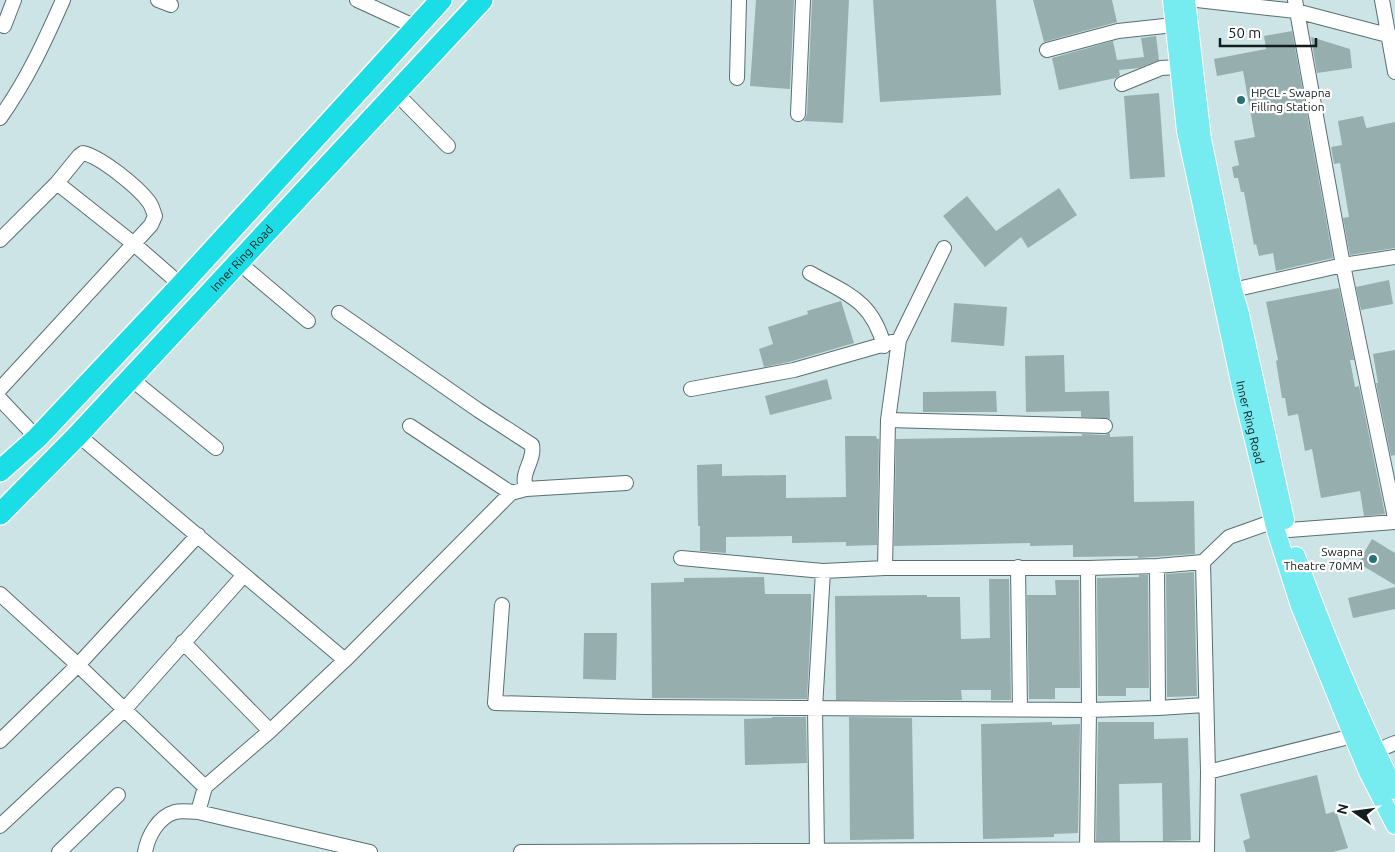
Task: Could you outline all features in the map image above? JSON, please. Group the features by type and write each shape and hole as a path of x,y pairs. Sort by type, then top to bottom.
{"highway":[{"path":"0,472 37,438 181,285 442,0"},
{"name":"Inner Ring Road","path":"0,514 78,435 482,0"}],"main road":[{"name":"Inner Ring Road","path":"1172,0 1186,130 1190,150 1242,391 1300,606 1368,772 1395,824"},
{"name":"Inner Ring Road","path":"1186,0 1202,139 1233,290 1278,484 1279,528 1376,751 1395,790"}],"street":[{"path":"4,26 14,0"},
{"path":"0,118 26,79 63,0"},
{"path":"357,0 416,27"},
{"path":"737,78 739,0"},
{"path":"798,114 803,0"},
{"path":"1197,0 1295,5 1391,36"},
{"path":"1382,0 1391,36 1395,72"},
{"path":"681,558 823,571 885,568 1157,566 1203,562 1230,537 1279,528 1395,520 1343,265 1295,5"},
{"path":"1047,50 1118,31 1174,25"},
{"path":"1122,84 1161,68 1179,66"},
{"path":"395,92 448,146"},
{"path":"0,240 57,183 83,153 104,162 142,194 150,203 155,216 152,225 0,388"},
{"path":"57,183 134,244 181,285"},
{"path":"885,568 888,420 899,340 944,248"},
{"path":"1233,290 1343,265 1395,257"},
{"path":"238,262 308,321"},
{"path":"810,273 859,301 879,328 884,346"},
{"path":"339,313 478,410 532,445 533,452 524,474 526,489"},
{"path":"691,389 794,370 884,346 899,340"},
{"path":"130,378 216,448"},
{"path":"0,398 37,438"},
{"path":"888,420 1105,426"},
{"path":"410,426 511,494"},
{"path":"78,435 344,660"},
{"path":"198,812 205,787 270,731 511,494 526,489 626,482"},
{"path":"0,741 78,665 198,535"},
{"path":"521,852 1207,851 1208,772 1203,562"},
{"path":"1157,566 1158,708"},
{"path":"1018,568 1020,709"},
{"path":"1087,851 1089,710 1088,568"},
{"path":"817,851 815,708 823,571"},
{"path":"0,826 124,710 244,575"},
{"path":"0,594 78,665 205,787"},
{"path":"502,605 495,703 645,707 1089,710 1158,708 1205,704"},
{"path":"183,642 270,731"},
{"path":"1208,772 1353,736"},
{"path":"1376,751 1395,742"},
{"path":"59,852 118,795"},
{"path":"145,852 156,826 165,817 175,812 198,812 370,852"}],"building":[{"path":"756,0 794,0 790,89 750,86"},
{"path":"812,0 849,0 843,123 804,121 807,114"},
{"path":"873,0 996,0 1001,95 880,102"},
{"path":"1033,0 1112,0 1117,22 1044,42"},
{"path":"1292,31 1333,258 1276,271 1273,253 1259,256 1256,244 1254,245 1244,192 1241,192 1238,178 1234,178 1232,167 1239,165 1234,141 1255,137 1243,71 1217,76 1214,59 1266,49 1264,36"},
{"path":"1156,36 1159,60 1139,68 1119,70 1120,75 1116,78 1059,90 1052,58 1113,41 1117,60 1144,57 1141,38"},
{"path":"1311,37 1350,49 1352,68 1317,73"},
{"path":"1159,93 1165,177 1130,179 1124,96"},
{"path":"1363,116 1367,128 1395,122 1395,248 1350,255 1343,218 1349,217 1340,163 1334,164 1331,147 1342,145 1338,121"},
{"path":"1059,188 1077,215 1028,248 1021,237 985,267 943,216 967,196 996,231"},
{"path":"1389,280 1393,304 1361,310 1356,287"},
{"path":"1339,288 1354,360 1350,360 1355,387 1359,386 1385,514 1364,516 1360,491 1321,498 1312,449 1305,451 1298,414 1288,416 1285,398 1282,398 1276,361 1278,360 1266,302"},
{"path":"841,301 854,343 789,362 764,367 759,349 773,344 768,327 808,314 807,311"},
{"path":"954,303 1007,307 1004,346 951,342"},
{"path":"1395,350 1395,455 1391,456 1376,383 1378,383 1373,354"},
{"path":"1064,355 1065,392 1109,391 1110,419 1081,417 1081,411 1026,412 1025,356"},
{"path":"827,379 832,399 770,415 765,396"},
{"path":"996,391 997,412 923,412 923,392"},
{"path":"1110,433 1110,437 1133,436 1134,502 1194,501 1195,554 1138,558 1138,556 1073,557 1073,545 1030,546 1030,543 894,546 896,439 1082,436 1082,434 1105,435"},
{"path":"845,436 876,436 879,439 877,545 846,546 846,542 792,543 792,536 726,537 726,553 700,551 697,465 722,464 722,476 786,475 786,498 846,497"},
{"path":"1372,539 1395,553 1395,585 1358,563"},
{"path":"1194,572 1197,696 1167,697 1166,574"},
{"path":"1139,575 1148,575 1149,688 1126,688 1126,696 1098,696 1097,578 1139,577"},
{"path":"764,577 765,594 811,594 807,699 652,698 651,583 684,582 684,578"},
{"path":"989,579 1009,579 1011,700 991,700 991,690 961,690 962,700 836,700 835,596 927,595 927,597 960,597 961,639 990,638"},
{"path":"1055,580 1079,580 1080,688 1055,688 1055,699 1029,699 1027,595 1056,595"},
{"path":"1395,587 1395,609 1353,618 1348,598"},
{"path":"584,633 617,633 616,680 583,679"},
{"path":"806,717 807,763 745,765 744,719"},
{"path":"849,717 912,718 914,839 850,840"},
{"path":"1052,722 1052,725 1080,724 1078,833 1054,834 1054,837 983,839 981,724"},
{"path":"1098,722 1154,722 1154,739 1188,738 1191,840 1163,841 1162,783 1119,784 1120,841 1096,841"},
{"path":"1317,775 1326,814 1336,811 1348,848 1333,852 1246,852 1243,841 1250,838 1240,794"}],"place":[{"name":"HPCL - Swapna Filling Station","path":"1241,100"},
{"name":"Swapna Theatre 70MM","path":"1373,559"}]}
